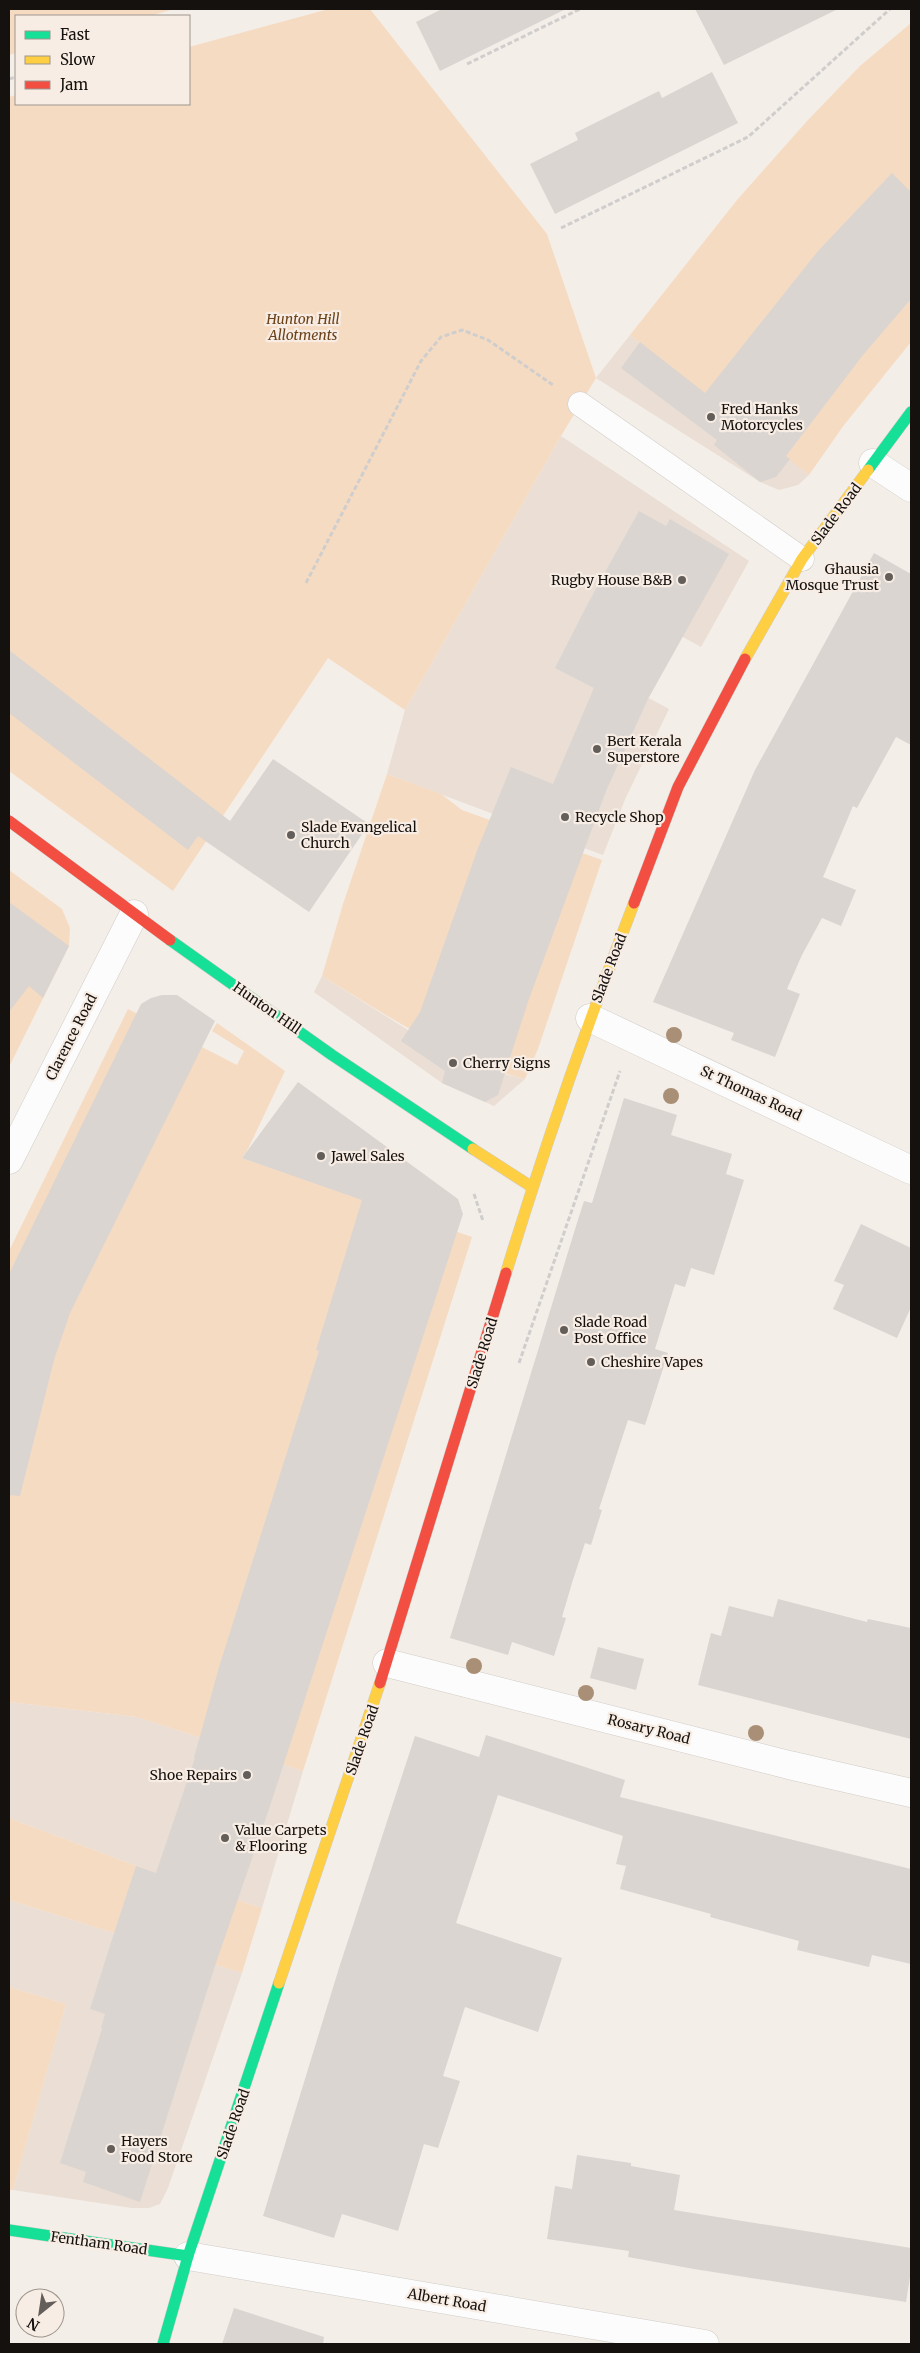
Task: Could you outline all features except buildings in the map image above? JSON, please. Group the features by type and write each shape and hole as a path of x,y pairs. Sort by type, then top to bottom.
{"street":[{"name":"Slade Road","path":"163,2344 188,2256 387,1663 532,1187 590,1018 678,787 741,666 802,559 911,412"},
{"path":"873,463 911,488"},
{"name":"Hunton Hill","path":"9,821 134,914 467,1146 532,1187"},
{"name":"Clarence Road","path":"9,1160 134,914"},
{"name":"St Thomas Road","path":"590,1018 911,1170"},
{"name":"Rosary Road","path":"387,1663 911,1793"},
{"name":"Fentham Road","path":"9,2230 188,2256"},
{"name":"Albert Road","path":"188,2256 705,2344"}],"lane":[{"path":"580,404 802,559"}],"path":[{"path":"467,64 580,9"},
{"path":"561,228 748,137 890,9"},
{"path":"306,583 421,361 440,337 462,330 488,340 580,404"}],"shaded area":[{"name":"Fred Hanks Motorcycles","path":"630,335 809,475 798,485 779,490 760,482 596,378"},
{"path":"561,436 749,561 701,647 596,589 588,603 564,652 669,709 626,797 603,855 387,774 405,710"},
{"path":"322,976 408,1030 504,1074 525,1079 494,1106 442,1083 314,992"},
{"path":"9,1702 137,1717 303,1771 262,1908 158,1874 9,1818"},
{"path":"9,1900 242,1973 168,2188 160,2204 149,2208 132,2208 13,2190 66,2004 9,1987"}],"green space":[{"path":"9,9 174,9 153,15 15,15 15,53 9,55"},
{"name":"Hunton Hill Allotments","path":"329,9 370,9 547,234 596,378 405,710 328,658 173,891 9,771 9,97 15,95 15,105 190,105 190,47"},
{"path":"911,23 911,342 844,425 809,475 630,335 737,200 808,120 860,66"},
{"path":"387,774 441,794 462,810 602,860 538,1049 525,1079 498,1071 446,1049 395,1021 322,976 343,904"},
{"path":"9,870 62,909 70,928 69,946 9,1067"},
{"path":"128,1009 237,1065 244,1051 212,1031 217,1023 285,1071 242,1158 472,1237 303,1771 137,1717 9,1702 9,1251"},
{"path":"9,1818 158,1874 262,1908 242,1973 9,1900"},
{"path":"9,1987 66,2004 13,2190 9,2190"}],"traffic: fast":[{"path":"868,470 911,412"},
{"path":"170,940 332,1055 473,1149"},
{"path":"163,2344 188,2256 279,1983"},
{"path":"9,2230 188,2256"}],"traffic: slow":[{"path":"745,659 802,559 868,470"},
{"path":"506,1273 567,1087 634,903"},
{"path":"473,1149 532,1187"},
{"path":"279,1983 380,1683"}],"traffic: jam":[{"path":"634,903 678,787 745,659"},
{"path":"9,821 170,940"},
{"path":"380,1683 506,1273"}],"place":[{"name":"Fred Hanks Motorcycles","path":"711,417"},
{"name":"Ghausia Mosque Trust","path":"889,577"},
{"name":"Rugby House B&B","path":"682,580"},
{"name":"Bert Kerala Superstore","path":"597,749"},
{"name":"Recycle Shop","path":"565,817"},
{"name":"Slade Evangelical Church","path":"291,835"},
{"name":"Cherry Signs","path":"453,1063"},
{"name":"Jawel Sales","path":"321,1156"},
{"name":"Slade Road Post Office","path":"564,1330"},
{"name":"Cheshire Vapes","path":"591,1362"},
{"name":"Shoe Repairs","path":"247,1775"},
{"name":"Value Carpets & Flooring","path":"225,1838"},
{"name":"Hayers Food Store","path":"111,2149"}]}
